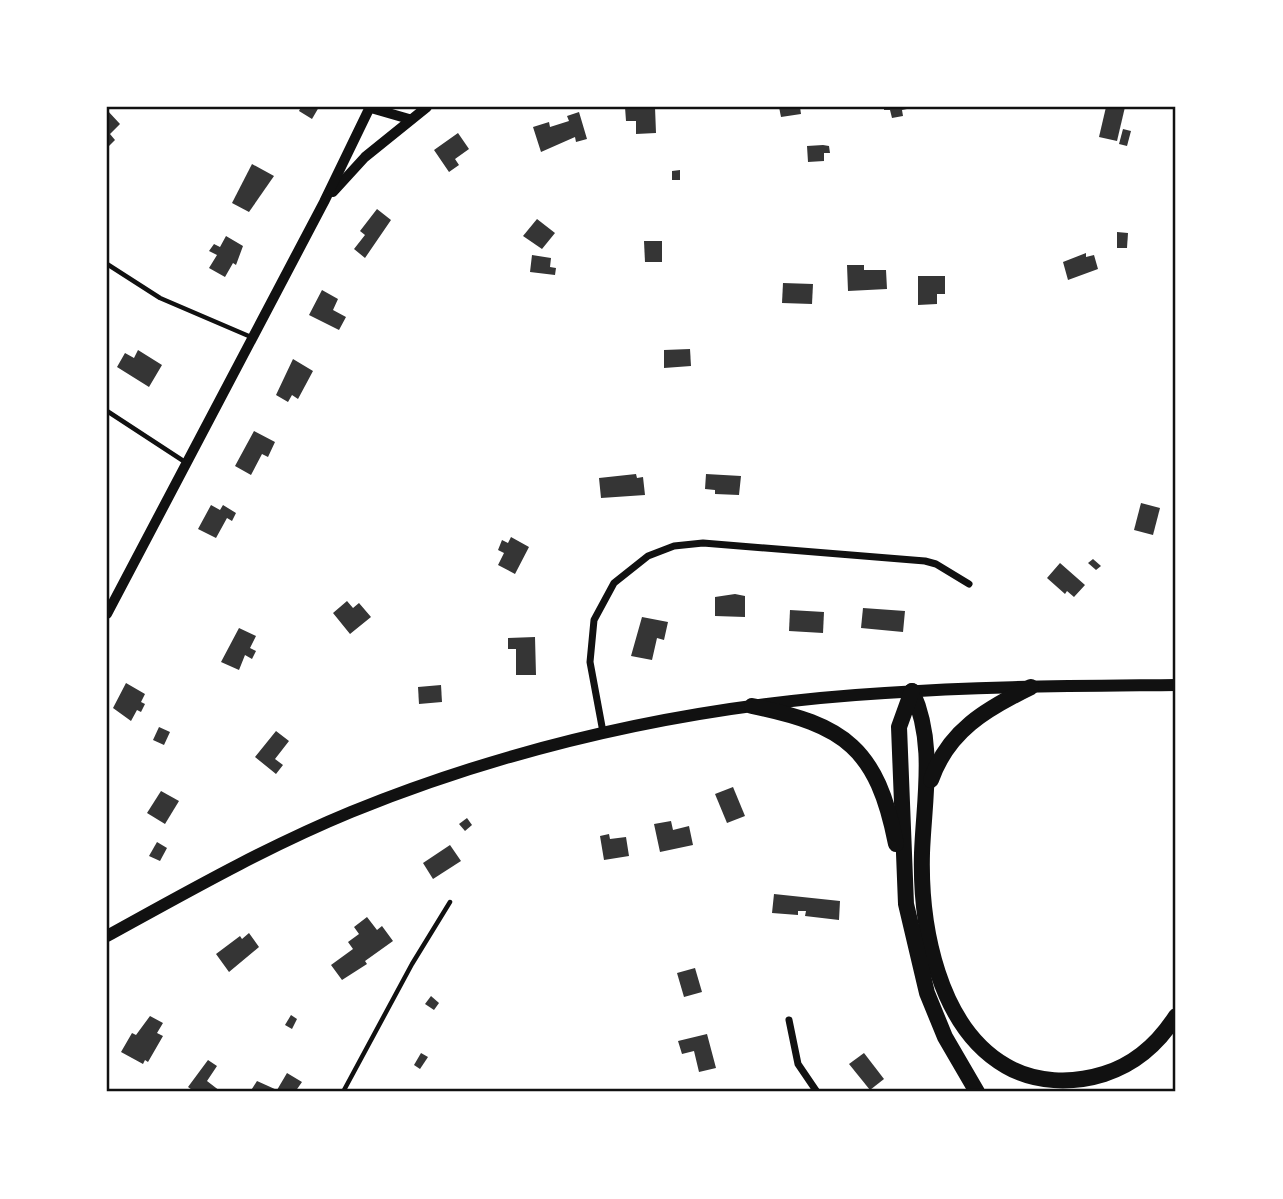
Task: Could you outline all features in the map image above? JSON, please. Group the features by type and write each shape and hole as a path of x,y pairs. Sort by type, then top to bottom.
{"highway":[{"path":"926,792 941,754 961,730 996,704 1031,687"},
{"path":"912,691 926,732 922,871 932,943 955,1013 981,1048 1001,1063 1023,1074 1056,1081 1079,1080 1110,1072 1138,1058 1160,1038 1176,1016"},
{"path":"904,887 899,727 912,691"},
{"path":"752,706 821,724 861,756 877,781 886,801 916,957 927,993 946,1037 977,1092"}],"main road":[{"path":"107,936 234,866 352,812 468,770 603,732 752,706 912,691 1176,685"}],"street":[{"path":"107,614 324,202 371,107 409,119"},
{"path":"324,202 365,158 409,119 427,107"},
{"path":"603,732 590,662 594,620 614,583 635,563 661,550 703,543 925,561 936,564 969,584"},
{"path":"789,1020 798,1064 817,1092"}],"lane":[{"path":"107,264 160,298 251,337"},
{"path":"107,411 186,462"},
{"path":"343,1092 412,964 450,902"}],"building":[{"path":"301,107 319,107 312,119 299,111"},
{"path":"625,107 655,107 656,133 636,134 636,121 626,121"},
{"path":"779,107 800,107 801,114 781,117"},
{"path":"884,107 912,108 902,110 903,116 892,118 890,110 884,110"},
{"path":"1106,107 1125,107 1117,141 1099,137"},
{"path":"107,110 120,124 110,134 115,140 107,148"},
{"path":"579,112 587,139 576,142 575,137 541,152 533,127 549,122 550,127 569,121 567,116"},
{"path":"1123,129 1131,131 1127,146 1119,144"},
{"path":"458,133 469,149 455,159 459,165 449,172 434,150"},
{"path":"807,146 829,146 830,153 824,153 824,161 808,162"},
{"path":"252,164 274,176 249,212 232,203"},
{"path":"680,170 680,180 672,180 672,171"},
{"path":"377,209 391,220 365,258 354,249 365,235 360,231"},
{"path":"537,219 555,233 542,249 523,236"},
{"path":"1117,232 1128,233 1127,248 1117,248"},
{"path":"226,236 243,246 236,265 233,263 225,277 209,268 217,255 209,251 214,244 220,247"},
{"path":"644,241 662,241 662,262 645,262"},
{"path":"1086,253 1086,257 1094,255 1098,269 1068,280 1063,262"},
{"path":"532,255 551,258 550,267 556,268 555,275 530,272"},
{"path":"847,265 864,265 864,270 886,270 887,289 848,291"},
{"path":"918,276 945,276 945,294 937,294 937,304 918,305"},
{"path":"783,283 813,284 812,304 782,303"},
{"path":"322,290 338,299 333,310 346,317 339,330 309,315"},
{"path":"690,349 691,366 664,368 664,350"},
{"path":"138,350 162,365 149,387 117,367 125,353 134,358"},
{"path":"293,359 313,371 298,399 292,395 288,402 276,395"},
{"path":"254,431 275,442 268,457 262,454 251,475 235,466"},
{"path":"636,474 637,478 643,477 645,495 601,498 599,478"},
{"path":"706,474 741,476 739,495 715,494 715,490 705,489"},
{"path":"1141,503 1160,508 1153,535 1134,530"},
{"path":"211,505 220,510 223,505 236,513 232,521 227,518 216,538 198,529"},
{"path":"511,537 529,547 515,574 498,565 504,553 498,550 502,540 508,543"},
{"path":"1093,559 1101,566 1096,570 1088,563"},
{"path":"1060,563 1085,585 1074,597 1067,591 1065,594 1047,578"},
{"path":"735,594 745,596 745,617 715,616 715,597"},
{"path":"347,601 353,608 359,603 371,617 350,634 333,613"},
{"path":"863,608 905,611 903,632 861,628"},
{"path":"790,610 824,612 823,633 789,631"},
{"path":"642,617 668,622 664,640 657,638 652,660 631,656"},
{"path":"239,628 256,636 250,648 256,651 252,659 245,655 239,670 221,662"},
{"path":"535,637 536,675 516,675 516,649 508,649 508,638"},
{"path":"126,683 145,694 141,702 145,704 141,712 137,710 131,721 113,708"},
{"path":"441,685 442,702 419,704 418,687"},
{"path":"159,727 170,732 164,745 153,740"},
{"path":"276,731 289,741 275,759 283,765 276,774 255,757"},
{"path":"733,787 745,816 727,823 715,794"},
{"path":"161,791 179,801 165,824 147,813"},
{"path":"467,818 472,825 465,831 459,824"},
{"path":"671,821 673,830 689,826 693,845 660,852 654,824"},
{"path":"609,834 610,839 626,837 629,856 604,860 600,836"},
{"path":"157,842 167,848 160,861 149,856"},
{"path":"450,845 461,861 433,879 423,863"},
{"path":"774,894 840,901 839,920 805,916 806,911 798,911 798,915 772,913"},
{"path":"367,917 377,930 382,926 393,941 365,961 367,964 342,980 331,965 353,949 348,942 359,934 354,927"},
{"path":"249,933 259,947 229,972 216,954 240,936 242,939"},
{"path":"695,968 702,992 684,997 677,973"},
{"path":"431,996 439,1003 434,1010 425,1004"},
{"path":"291,1015 297,1019 292,1029 285,1025"},
{"path":"150,1016 163,1023 157,1033 163,1036 148,1062 145,1060 143,1064 121,1052 132,1033 136,1035"},
{"path":"707,1034 716,1068 699,1072 694,1051 682,1054 678,1041"},
{"path":"421,1053 428,1057 420,1069 414,1065"},
{"path":"864,1053 884,1079 870,1090 849,1064"},
{"path":"208,1060 217,1066 207,1081 220,1091 195,1092 188,1087"},
{"path":"287,1073 302,1082 295,1092 250,1092 257,1081 277,1090"}]}
